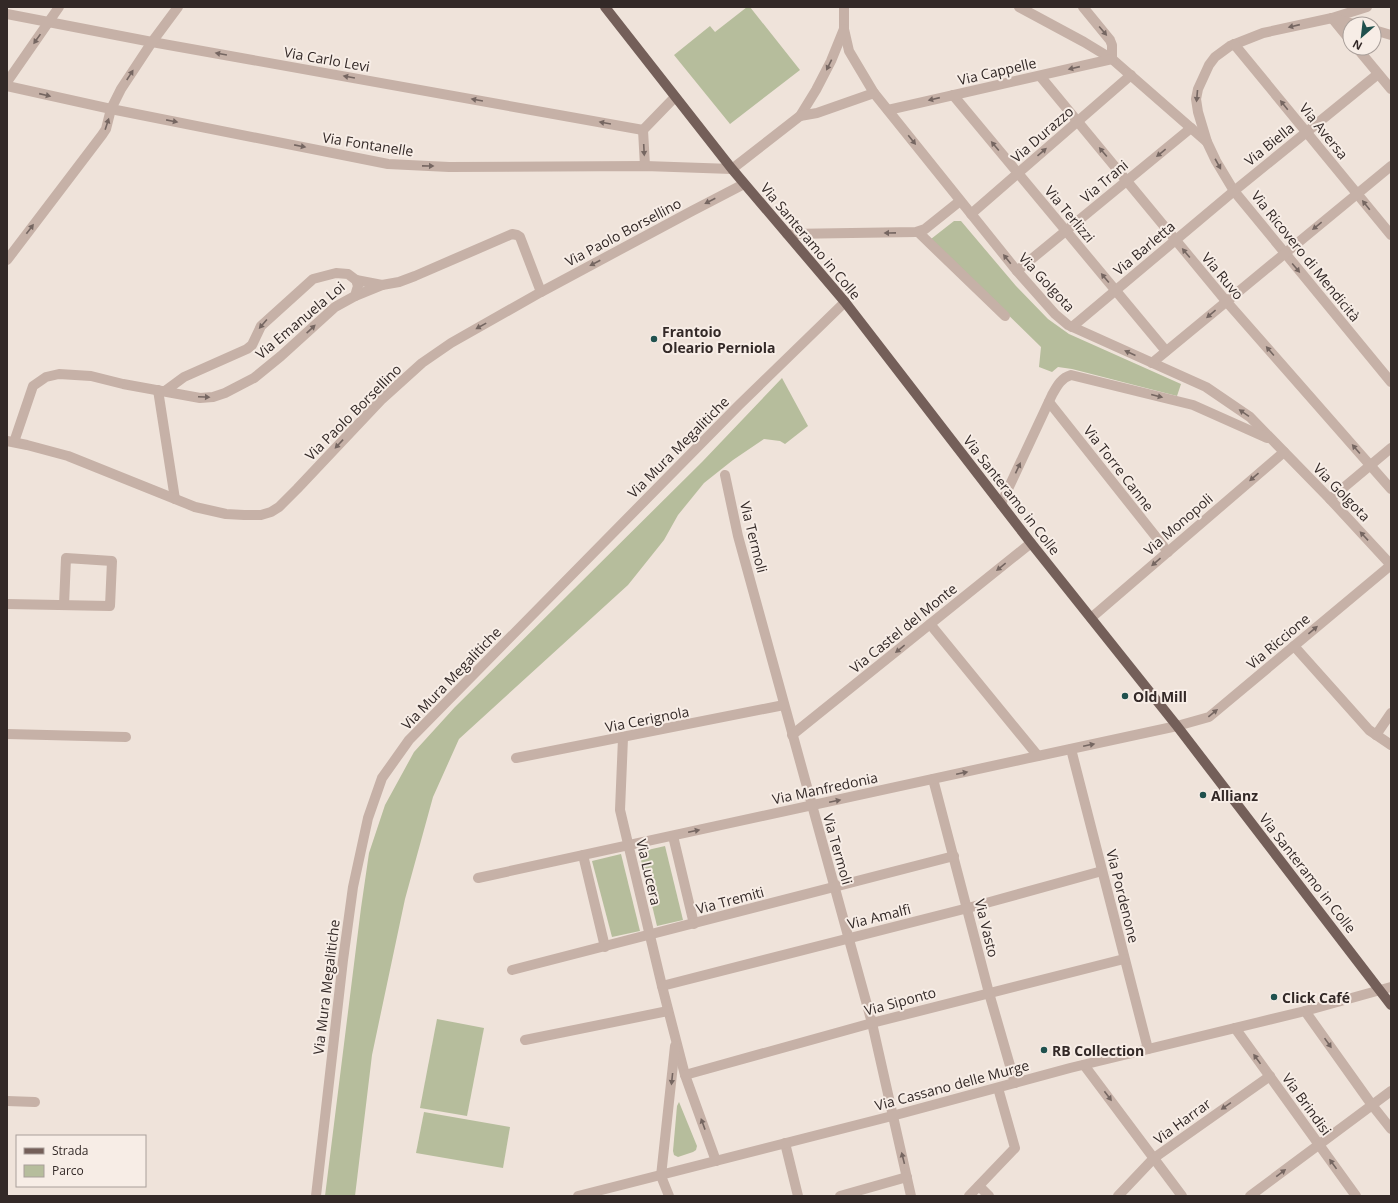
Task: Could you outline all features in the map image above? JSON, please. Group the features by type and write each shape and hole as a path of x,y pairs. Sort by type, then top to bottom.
{"main road":[{"name":"Via Santeramo in Colle","path":"605,7 744,184 845,302 1031,543 1177,726 1391,1005"}],"street":[{"path":"7,82 59,7"},
{"path":"7,260 102,135 106,129 111,109 121,89 152,42 178,7"},
{"path":"732,169 800,116 831,61 844,29 844,7"},
{"name":"Via Ricovero di Mendicità","path":"1019,7 1112,59 1207,142"},
{"path":"1083,7 1110,40 1112,45 1112,59"},
{"path":"1234,44 1263,33 1332,18 1367,7"},
{"name":"Via Carlo Levi","path":"7,14 50,21 152,42 643,130"},
{"path":"1332,18 1342,21"},
{"path":"1332,18 1342,30"},
{"name":"Via Golgota","path":"844,29 849,51 874,93 1017,272 1055,314 1072,327 1206,387 1250,417 1330,499 1391,565"},
{"name":"Via Ricovero di Mendicità","path":"1234,44 1215,57 1209,64 1202,77 1196,99 1207,142 1216,161 1234,191 1390,379"},
{"name":"Via Aversa","path":"1234,44 1391,235"},
{"path":"1363,56 1391,89"},
{"name":"Via Cappelle","path":"888,110 1112,59"},
{"name":"Via Biella","path":"1234,191 1378,74"},
{"name":"Via Durazzo","path":"971,214 1131,75"},
{"name":"Via Ruvo","path":"1040,76 1226,301 1391,489"},
{"name":"Via Fontanelle","path":"7,86 111,109 388,164 449,167 645,166 732,169"},
{"path":"800,116 817,113 874,93"},
{"name":"Via Terlizzi","path":"953,95 1166,351"},
{"path":"645,166 643,130 676,97"},
{"name":"Via Trani","path":"1017,272 1191,128"},
{"path":"1152,363 1391,166"},
{"name":"Via Paolo Borsellino","path":"10,442 68,456 195,507 226,514 244,516 261,515 271,512 297,489 381,400 422,363 451,343 541,292 744,184"},
{"name":"Via Barletta","path":"1072,327 1234,191"},
{"path":"787,234 918,232 960,201"},
{"path":"918,232 1005,316"},
{"path":"355,296 382,285 399,282 415,276 512,234 520,237 541,292"},
{"name":"Via Emanuela Loi","path":"10,442 32,386 46,376 60,374 91,376 123,384 200,398 213,397 226,393 254,378 281,356 335,307 355,296 358,286 356,280 348,274 336,273 313,279 261,326 252,345 247,349 184,377 162,391"},
{"path":"356,280 382,285"},
{"name":"Via Mura Megalitiche","path":"316,1196 343,960 353,887 368,818 382,778 409,740 739,405 845,302"},
{"name":"Via Golgota","path":"1049,402 1059,383 1064,377 1071,375 1193,405 1272,440"},
{"path":"162,391 174,499"},
{"path":"1001,504 1049,402"},
{"name":"Via Torre Canne","path":"1049,402 1168,552"},
{"path":"1330,499 1391,448"},
{"name":"Via Monopoli","path":"1091,618 1284,452"},
{"name":"Via Termoli","path":"725,475 738,536 811,806 872,1023 911,1196"},
{"name":"Via Castel del Monte","path":"792,735 1031,543"},
{"path":"7,604 110,606 112,561 66,558 64,605"},
{"name":"Via Riccione","path":"1177,726 1209,718 1391,565"},
{"path":"930,624 1038,756"},
{"path":"1294,646 1370,730 1376,736 1391,745"},
{"name":"Via Cerignola","path":"516,758 784,705"},
{"path":"1376,736 1391,713"},
{"name":"Via Manfredonia","path":"478,878 1177,726"},
{"path":"7,734 126,737"},
{"name":"Via Lucera","path":"623,738 620,810 685,1076 716,1161"},
{"name":"Via Pordenone","path":"1071,749 1148,1049"},
{"name":"Via Vasto","path":"933,779 968,908 989,993 1015,1083"},
{"path":"672,836 694,924"},
{"path":"583,855 605,947"},
{"name":"Via Tremiti","path":"512,970 650,936 834,886 954,856"},
{"name":"Via Amalfi","path":"662,986 968,908 1102,871"},
{"name":"Via Siponto","path":"685,1076 872,1023 1124,959"},
{"name":"Via Cassano delle Murge","path":"578,1196 662,1176 1084,1065 1305,1011 1391,987"},
{"path":"525,1040 668,1011"},
{"path":"1305,1011 1372,1105 1391,1128"},
{"name":"Via Brindisi","path":"1235,1028 1356,1196"},
{"name":"Via Lucera","path":"662,1176 676,1040"},
{"path":"1084,1065 1182,1196"},
{"name":"Via Harrar","path":"1118,1196 1154,1158 1270,1076"},
{"path":"969,1196 1015,1148 998,1088"},
{"path":"1250,1196 1391,1091"},
{"path":"7,1101 35,1102"},
{"path":"785,1143 798,1196"},
{"path":"662,1176 669,1196"},
{"path":"840,1196 907,1177"},
{"path":"979,1186 988,1196"}],"green space":[{"path":"747,7 750,7 800,70 730,124 674,55 710,26 715,32"},
{"path":"954,221 961,221 1016,286 1048,319 1069,334 1181,384 1177,396 1072,369 1058,367 1052,372 1039,367 1041,347 931,239"},
{"path":"782,378 808,426 785,444 780,441 764,439 733,460 704,483 678,515 664,540 628,585 459,739 433,797 405,899 372,1055 355,1196 325,1196 369,853 385,805 414,752 455,707 702,462"},
{"path":"665,846 683,920 657,926 639,852"},
{"path":"621,854 640,931 612,937 592,861"},
{"path":"437,1019 484,1028 467,1116 420,1108"},
{"path":"679,1102 697,1146 696,1150 693,1152 678,1157 674,1155 673,1151 677,1106"},
{"path":"424,1112 510,1127 503,1168 416,1153"}],"place":[{"name":"Frantoio Oleario Perniola","path":"654,339"},
{"name":"Old Mill","path":"1125,696"},
{"name":"Allianz","path":"1203,795"},
{"name":"Click Café","path":"1274,997"},
{"name":"RB Collection","path":"1044,1050"}]}
